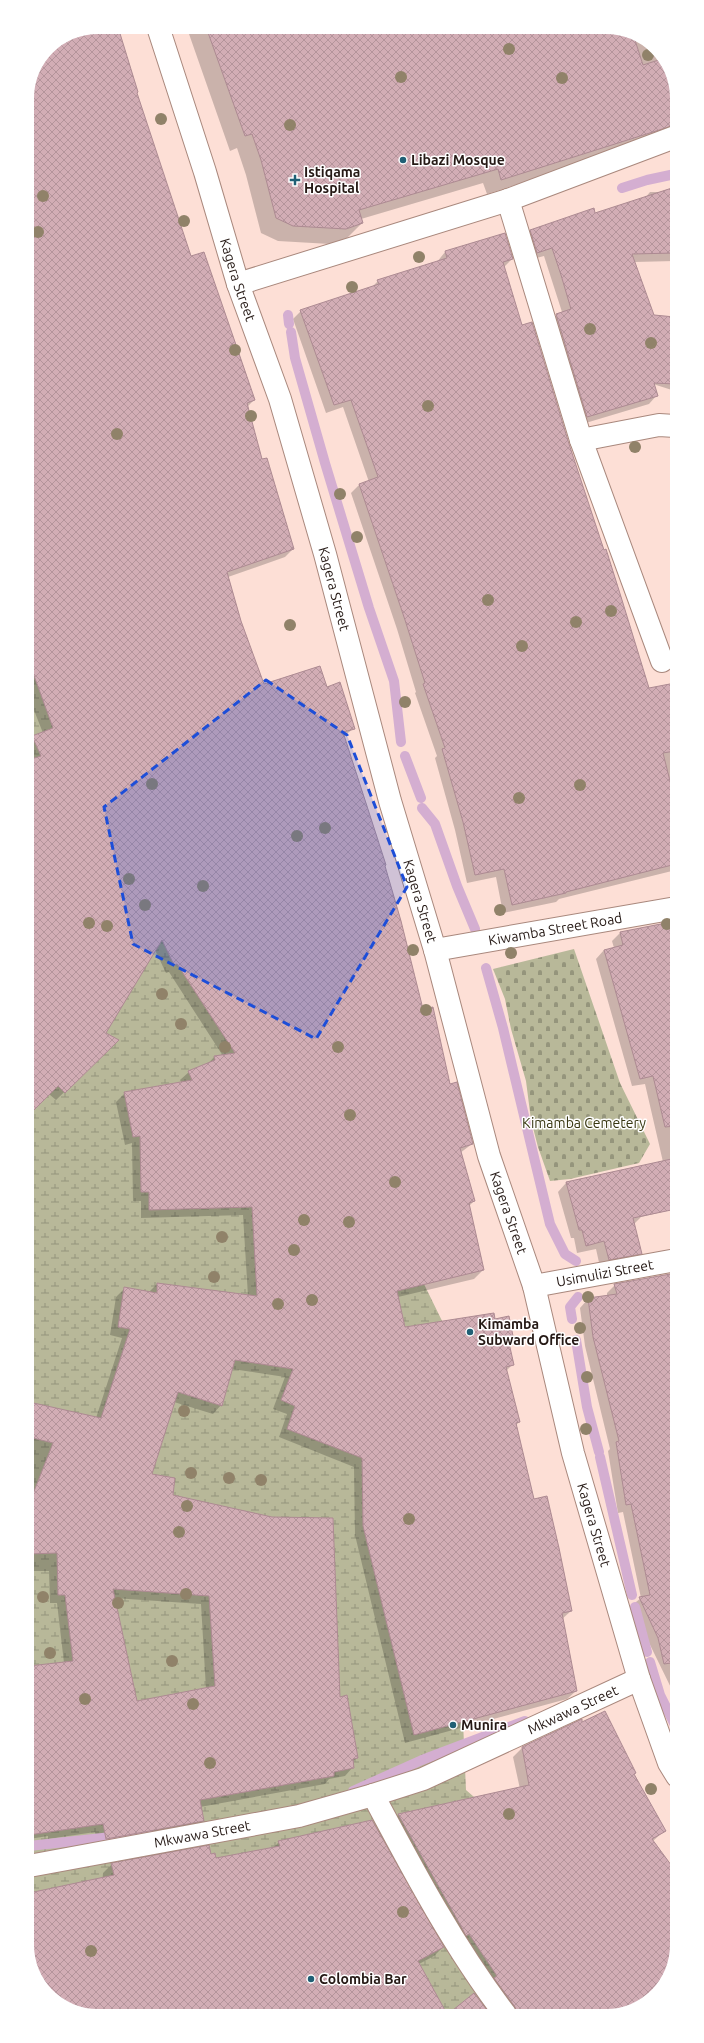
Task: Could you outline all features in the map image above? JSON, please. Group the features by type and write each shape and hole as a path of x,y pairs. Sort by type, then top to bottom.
{"street":[{"name":"Kagera Street","path":"160,34 205,172 238,284 286,421 325,554 390,801 435,950 490,1156 534,1286 573,1453 639,1679 670,1763"},
{"path":"238,284 508,200 670,139"},
{"path":"508,200 581,440 662,661"},
{"path":"581,440 659,425 670,426"},
{"name":"Kiwamba Street Road","path":"435,950 670,909"},
{"name":"Usimulizi Street","path":"534,1286 670,1261"},
{"name":"Mkwawa Street","path":"34,1865 299,1816 373,1795 423,1779 639,1679"},
{"path":"373,1795 424,1890 487,1991 501,2009"}],"highlighted area":[{"path":"266,680 347,735 407,887 316,1039 133,944 104,807"}],"green space":[{"path":"34,480 80,581 446,1329 466,1790 636,1938 625,2006 615,2008 93,2009 82,2007 40,1972 36,1962 34,1945"},
{"name":"Kimamba Cemetery","path":"574,949 620,1083 650,1144 639,1163 570,1179 550,1181 538,1147 531,1120 526,1081 511,1029 505,999 493,969"}],"building":[{"path":"120,34 138,92 137,93 191,256 204,252 255,400 247,403 262,459 267,458 294,549 227,572 241,621 264,684 320,666 327,687 340,682 355,729 343,732 386,865 385,866 401,921 423,1009 433,1007 450,1084 457,1082 473,1144 460,1148 475,1201 469,1203 484,1270 397,1291 405,1327 494,1313 495,1319 509,1316 514,1341 509,1343 514,1365 506,1367 520,1422 516,1423 534,1499 547,1496 559,1548 572,1611 562,1613 577,1691 414,1735 363,1526 362,1458 287,1429 295,1406 281,1400 293,1369 235,1360 222,1406 178,1392 152,1474 175,1478 173,1495 272,1517 333,1518 340,1697 347,1695 358,1758 353,1759 354,1768 334,1772 334,1776 200,1800 204,1821 106,1839 103,1824 34,1834 34,1665 73,1661 65,1595 58,1595 57,1553 34,1554 34,1491 53,1443 34,1438 34,1403 101,1418 130,1329 118,1327 124,1287 157,1293 157,1283 257,1296 252,1207 149,1210 149,1192 141,1192 140,1136 133,1137 124,1092 192,1080 188,1071 215,1060 214,1056 235,1053 177,964 174,965 162,940 106,1033 119,1040 65,1093 58,1086 34,1110 34,758 41,756 34,740 34,735 53,728 34,676 35,85 45,62 62,45 85,35","holes":["113,1589 209,1596 215,1686 137,1701"]},
{"path":"209,34 619,35 635,41 643,65 658,60 659,62 668,81 670,98 670,127 501,180 498,169 359,210 363,223 346,229 293,226 276,218 261,160 252,134 245,136"},
{"path":"670,189 670,253 632,254 654,315 670,317 670,384 654,383 658,396 587,417 556,314 571,309 561,275 552,248 537,253 530,230 594,208 595,213"},
{"path":"505,233 513,259 503,262 522,325 532,322 569,444 604,550 606,549 649,688 670,684 670,752 663,753 670,781 670,866 566,893 512,905 504,869 475,875 463,822 442,749 445,748 423,684 425,683 405,620 359,484 378,477 351,400 334,405 300,310 379,284 377,280 447,258 445,251"},
{"path":"670,922 670,1127 665,1127 653,1076 640,1079 604,950 623,945 620,932"},
{"path":"670,1159 670,1210 633,1218 642,1254 609,1260 604,1241 586,1246 582,1230 579,1230 566,1182"},
{"path":"670,1274 670,1663 664,1664 658,1638 639,1597 650,1595 631,1504 626,1505 616,1442 619,1441 593,1337 588,1298 617,1294 614,1284"},
{"path":"605,1711 636,1773 634,1774 666,1831 652,1839 670,1863 670,1945 667,1966 657,1984 651,1990 642,1998 623,2007 606,2009 516,2009 494,1978 497,1976 469,1934 466,1936 398,1814 529,1785 522,1747 582,1719 582,1722"},
{"path":"372,1820 444,1947 418,1961 444,2009 93,2009 73,2004 59,1996 45,1981 36,1962 35,1954 34,1892 114,1875 111,1863 209,1845 211,1854 215,1853 216,1858 280,1846 278,1841"},
{"path":"474,1993 486,2009 454,2009"}],"waterway":[{"path":"622,188 647,180 670,175"},
{"path":"288,315 289,324"},
{"path":"291,332 295,358 325,463 369,608 394,681 401,742"},
{"path":"405,756 421,798"},
{"path":"422,808 435,824 457,886 475,929"},
{"path":"486,968 503,1028 550,1224 565,1254 576,1261"},
{"path":"572,1319 570,1307 578,1297"},
{"path":"576,1340 587,1407 599,1452"},
{"path":"600,1457 632,1595"},
{"path":"635,1607 647,1652"},
{"path":"650,1662 660,1695 670,1715"},
{"path":"353,1791 422,1760 525,1721"},
{"path":"34,1845 148,1833"}],"place":[{"name":"Libazi Mosque","path":"403,160"},
{"name":"Istiqama Hospital","path":"295,180"},
{"name":"Kimamba Subward Office","path":"470,1332"},
{"name":"Munira","path":"453,1725"},
{"name":"Colombia Bar","path":"311,1979"}]}
